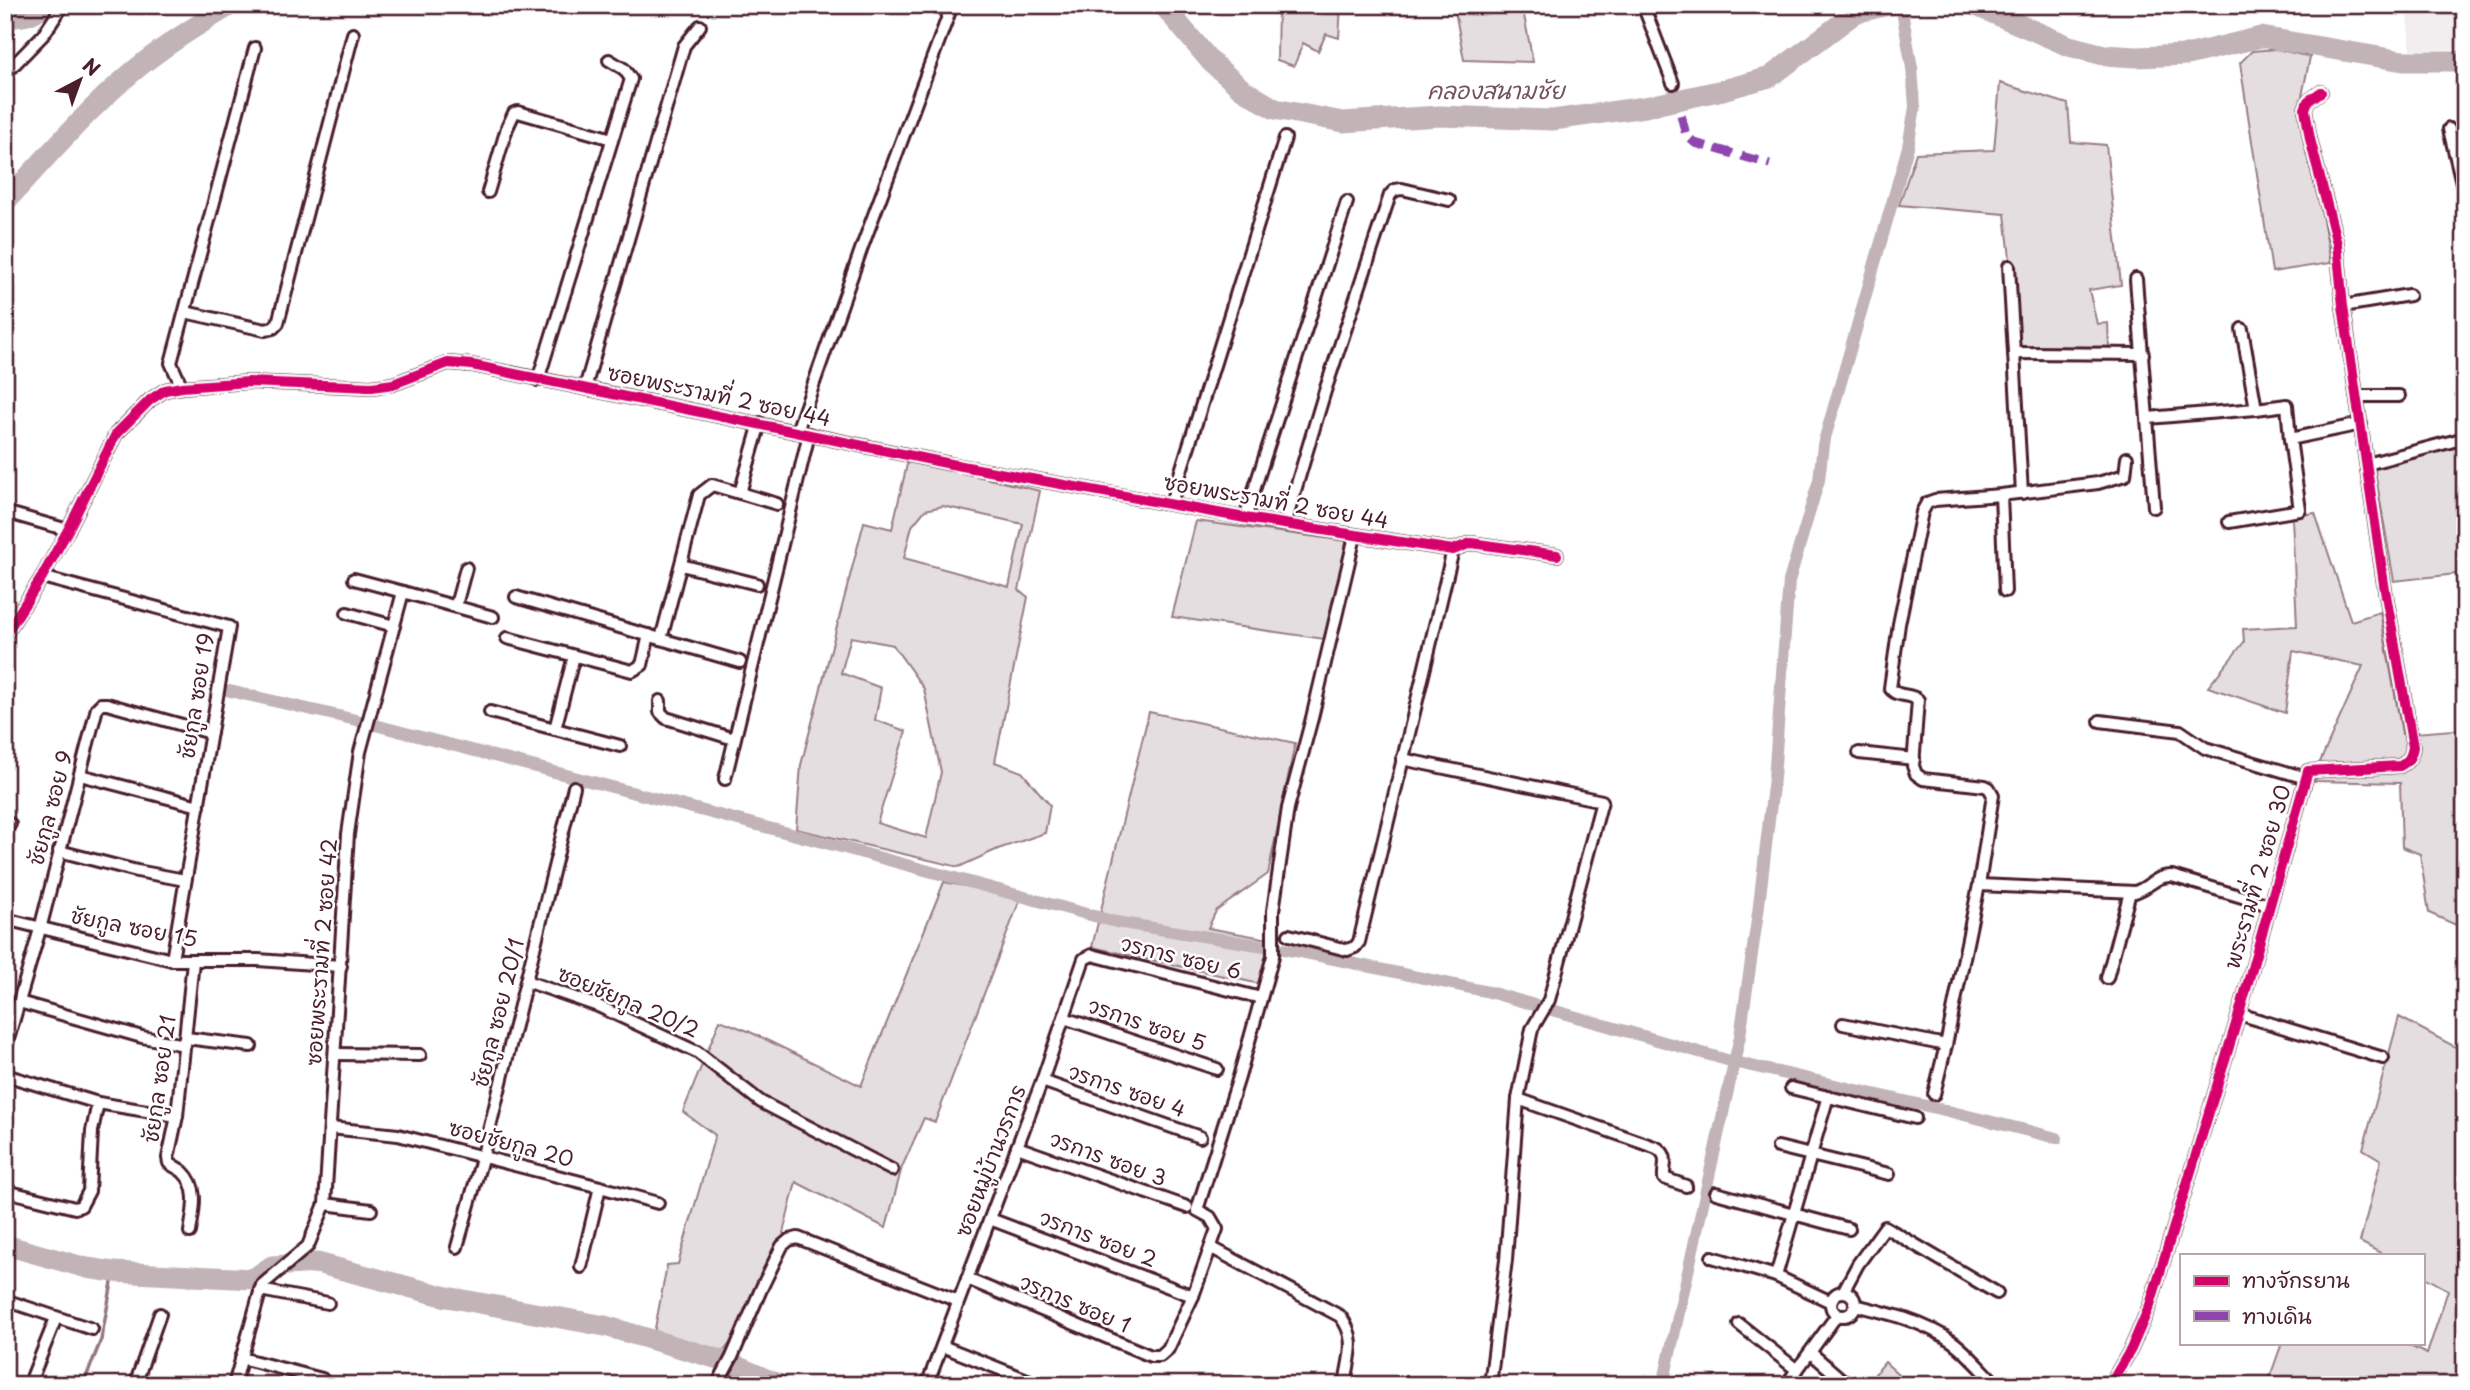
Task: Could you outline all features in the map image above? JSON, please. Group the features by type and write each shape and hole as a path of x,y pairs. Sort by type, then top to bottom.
{"street":[{"path":"5,74 44,34 63,5"},
{"path":"1643,5 1673,83"},
{"path":"797,431 950,11"},
{"path":"585,388 684,46 701,26"},
{"path":"185,312 265,330 278,323 353,34"},
{"path":"183,387 171,363 255,48"},
{"path":"538,380 631,79 624,69 610,60"},
{"name":"พระรามที่ 2 ซอย 30","path":"2110,1385 2131,1349 2150,1305 2239,1014 2308,771 2400,766 2407,762 2413,747 2384,584 2343,306 2337,244 2305,110 2308,101 2321,92"},
{"path":"488,192 507,128 514,113 518,111 612,139"},
{"path":"2449,129 2465,195"},
{"path":"1171,503 1285,138"},
{"path":"1285,524 1325,391 1390,195 1395,190 1402,190 1449,200"},
{"path":"1245,518 1347,202"},
{"path":"2008,266 2022,493"},
{"path":"2137,279 2154,507"},
{"path":"2343,306 2409,295"},
{"path":"2242,328 2256,409"},
{"path":"2014,353 2143,354"},
{"name":"ซอยพระรามที่ 2 ซอย 44","path":"5,635 42,578 116,434 150,400 165,390 249,382 372,387 393,384 447,363 472,365 951,464 1245,518 1453,550 1471,543 1557,555"},
{"path":"2357,396 2399,396"},
{"path":"2148,418 2287,405 2300,510 2229,522"},
{"path":"740,493 760,424"},
{"path":"2290,439 2361,424"},
{"path":"725,779 809,434"},
{"path":"2367,464 2465,438"},
{"path":"1934,1094 1979,885 1993,795 1992,791 1984,786 1923,779 1916,774 1913,766 1918,700 1895,694 1890,688 1899,624 1922,512 1927,503 1935,500 2022,493 2122,478 2127,473 2127,458"},
{"path":"661,639 699,495 712,485 778,504"},
{"path":"2001,495 2005,591"},
{"path":"5,512 68,530"},
{"path":"1192,1208 1273,956 1273,911 1288,808 1355,536"},
{"path":"1289,935 1347,950 1359,942 1453,550"},
{"path":"681,565 757,584"},
{"path":"456,606 467,568"},
{"name":"ชัยกูล ซอย 19","path":"42,578 229,627 172,960"},
{"path":"354,579 493,617"},
{"name":"ซอยพระรามที่ 2 ซอย 42","path":"234,1385 260,1290 308,1245 325,1204 348,834 357,766 403,592"},
{"path":"516,597 740,662"},
{"path":"347,613 394,626"},
{"path":"507,638 632,671 642,665 649,635"},
{"path":"555,729 574,656"},
{"path":"660,701 660,712 666,718 734,739"},
{"name":"ชัยกูล ซอย 9","path":"5,1050 40,929 97,708 101,704 107,704 211,733"},
{"path":"490,712 620,746"},
{"path":"2100,721 2180,731 2205,748 2306,778"},
{"path":"1859,753 1914,759"},
{"path":"1402,759 1602,800 1549,1000 1532,1029 1518,1099 1505,1272 1490,1385"},
{"path":"80,775 199,806"},
{"name":"ชัยกูล ซอย 20/1","path":"457,1247 483,1156 574,787"},
{"path":"59,851 137,872 185,880"},
{"path":"1979,885 2130,892 2142,890 2164,875 2269,905"},
{"path":"2107,978 2130,892"},
{"name":"ชัยกูล ซอย 15","path":"5,919 172,960 258,960 341,966"},
{"name":"วรการ ซอย 6","path":"1092,955 1261,998"},
{"name":"ซอยหมู่บ้านวรการ","path":"927,1385 1042,1082 1079,968 1083,959 1092,955"},
{"name":"ชัยกูล ซอย 21","path":"190,1232 195,1194 190,1180 169,1163 168,1158 177,1116 193,961"},
{"name":"ซอยชัยกูล 20/2","path":"526,981 598,1006 697,1052 761,1102 892,1170"},
{"path":"19,1002 142,1037 251,1046"},
{"path":"2239,1014 2383,1058"},
{"name":"วรการ ซอย 5","path":"1063,1018 1217,1069"},
{"path":"1843,1024 1946,1045"},
{"path":"335,1054 420,1055"},
{"path":"5,1075 97,1103 177,1116"},
{"name":"วรการ ซอย 4","path":"1042,1082 1200,1137"},
{"path":"1791,1087 1915,1118"},
{"path":"1776,1276 1829,1096"},
{"path":"1518,1099 1657,1148 1663,1152 1665,1158 1664,1178 1686,1186"},
{"path":"10,1192 75,1208 81,1206 89,1191 92,1131 97,1103"},
{"name":"ซอยชัยกูล 20","path":"330,1128 398,1135 658,1203"},
{"name":"วรการ ซอย 3","path":"1017,1146 1192,1208 1210,1217 1217,1229 1212,1248"},
{"path":"1778,1147 1889,1174"},
{"path":"582,1267 600,1187"},
{"path":"1716,1193 1849,1229"},
{"path":"325,1204 371,1210"},
{"name":"วรการ ซอย 2","path":"990,1219 1193,1296"},
{"path":"1843,1292 1858,1264 1885,1227 1997,1293"},
{"path":"719,1380 782,1246 789,1240 798,1238 958,1301"},
{"path":"1193,1296 1212,1248 1340,1316 1348,1325 1351,1348 1345,1385"},
{"path":"1712,1257 1776,1276 1831,1302"},
{"name":"วรการ ซอย 1","path":"967,1279 1151,1356 1160,1356 1168,1349 1193,1296"},
{"path":"260,1290 328,1303"},
{"path":"1843,1292 1851,1294 1855,1305 1849,1315 1837,1315 1831,1302 1835,1294 1843,1292"},
{"path":"5,1300 92,1329"},
{"path":"1855,1305 1910,1321 1942,1335 1955,1343 1997,1385"},
{"path":"135,1385 160,1314"},
{"path":"1786,1385 1837,1315"},
{"path":"30,1385 56,1318"},
{"path":"1739,1324 1797,1370"},
{"path":"942,1346 1040,1385"},
{"path":"1811,1353 1849,1385"},
{"path":"241,1358 322,1379"}],"shaded area":[{"path":"1278,5 1341,5 1339,38 1326,34 1318,51 1303,43 1294,66 1277,60"},
{"path":"1454,5 1522,5 1533,62 1464,60"},
{"path":"2406,5 2465,5 2465,49 2411,50"},
{"path":"2276,49 2310,57 2301,101 2331,263 2272,272 2240,63 2252,51"},
{"path":"2000,83 2068,104 2071,142 2106,145 2121,285 2089,290 2097,324 2108,323 2109,348 2020,347 2005,214 1899,205 1916,153 1994,150"},
{"path":"2465,442 2465,573 2394,581 2374,466"},
{"path":"908,460 1040,491 1019,590 1028,597 995,762 1022,772 1050,805 1045,833 998,849 959,867 796,829 801,765 864,522 892,529","holes":["943,506 1023,524 1009,587 904,558 912,526 925,510","851,637 893,645 924,689 941,772 926,838 877,823 906,731 875,720 881,688 841,673"]},
{"path":"2315,513 2351,621 2380,612 2402,734 2465,729 2465,929 2429,913 2420,854 2402,847 2400,783 2315,781 2320,762 2363,666 2293,651 2285,713 2208,687 2244,642 2243,629 2297,626 2292,517"},
{"path":"1196,521 1347,541 1324,639 1172,617"},
{"path":"1149,712 1295,743 1268,874 1216,911 1208,928 1269,939 1260,984 1092,947"},
{"path":"944,882 1021,897 935,1122 924,1118 902,1167 886,1228 796,1182 783,1233 791,1237 769,1259 724,1351 653,1339 667,1265 678,1264 715,1135 683,1112 720,1020 861,1086"},
{"path":"2399,1017 2465,1052 2465,1385 2267,1385 2282,1344 2405,1344 2427,1354 2448,1290 2424,1277 2424,1254 2382,1254 2360,1242 2381,1160 2363,1149"},
{"path":"1885,1362 1910,1385 1866,1385"}],"waterway":[{"path":"5,17 26,16 44,5"},
{"name":"คลองสนามชัย","path":"5,202 81,121 129,75 192,29 231,5"},
{"name":"คลองสนามชัย","path":"1163,5 1211,62 1242,89 1275,109 1343,122 1440,116 1553,120 1645,107 1770,77 1855,13 1888,5"},
{"path":"1852,5 1855,13"},
{"path":"1663,1385 1740,1036 1774,778 1789,581 1819,480 1823,445 1908,147 1915,107 1912,68 1901,5"},
{"name":"คลองสนามชัย","path":"1974,5 2069,46 2104,55 2187,55 2261,37 2403,61 2465,61"},
{"path":"230,691 356,720 1116,922 1295,951 1489,992 1734,1062 2057,1138"},
{"path":"5,1245 87,1268 114,1272 253,1279 272,1266 317,1263 447,1297 605,1326 725,1361 780,1385"},
{"path":"83,1385 101,1340 114,1272"}],"marked path":[{"path":"1681,115 1686,135 1695,143 1770,164"}],"cycle path":[{"path":"2110,1385 2131,1349 2150,1305 2239,1014 2308,771 2400,766 2409,758 2413,747 2384,584 2343,306 2337,244 2305,109 2308,101 2321,92"},
{"path":"5,635 68,530 116,434 150,400 165,390 249,382 372,387 393,384 448,363 472,365 951,464 1245,518 1453,550 1471,543 1557,555"}]}
